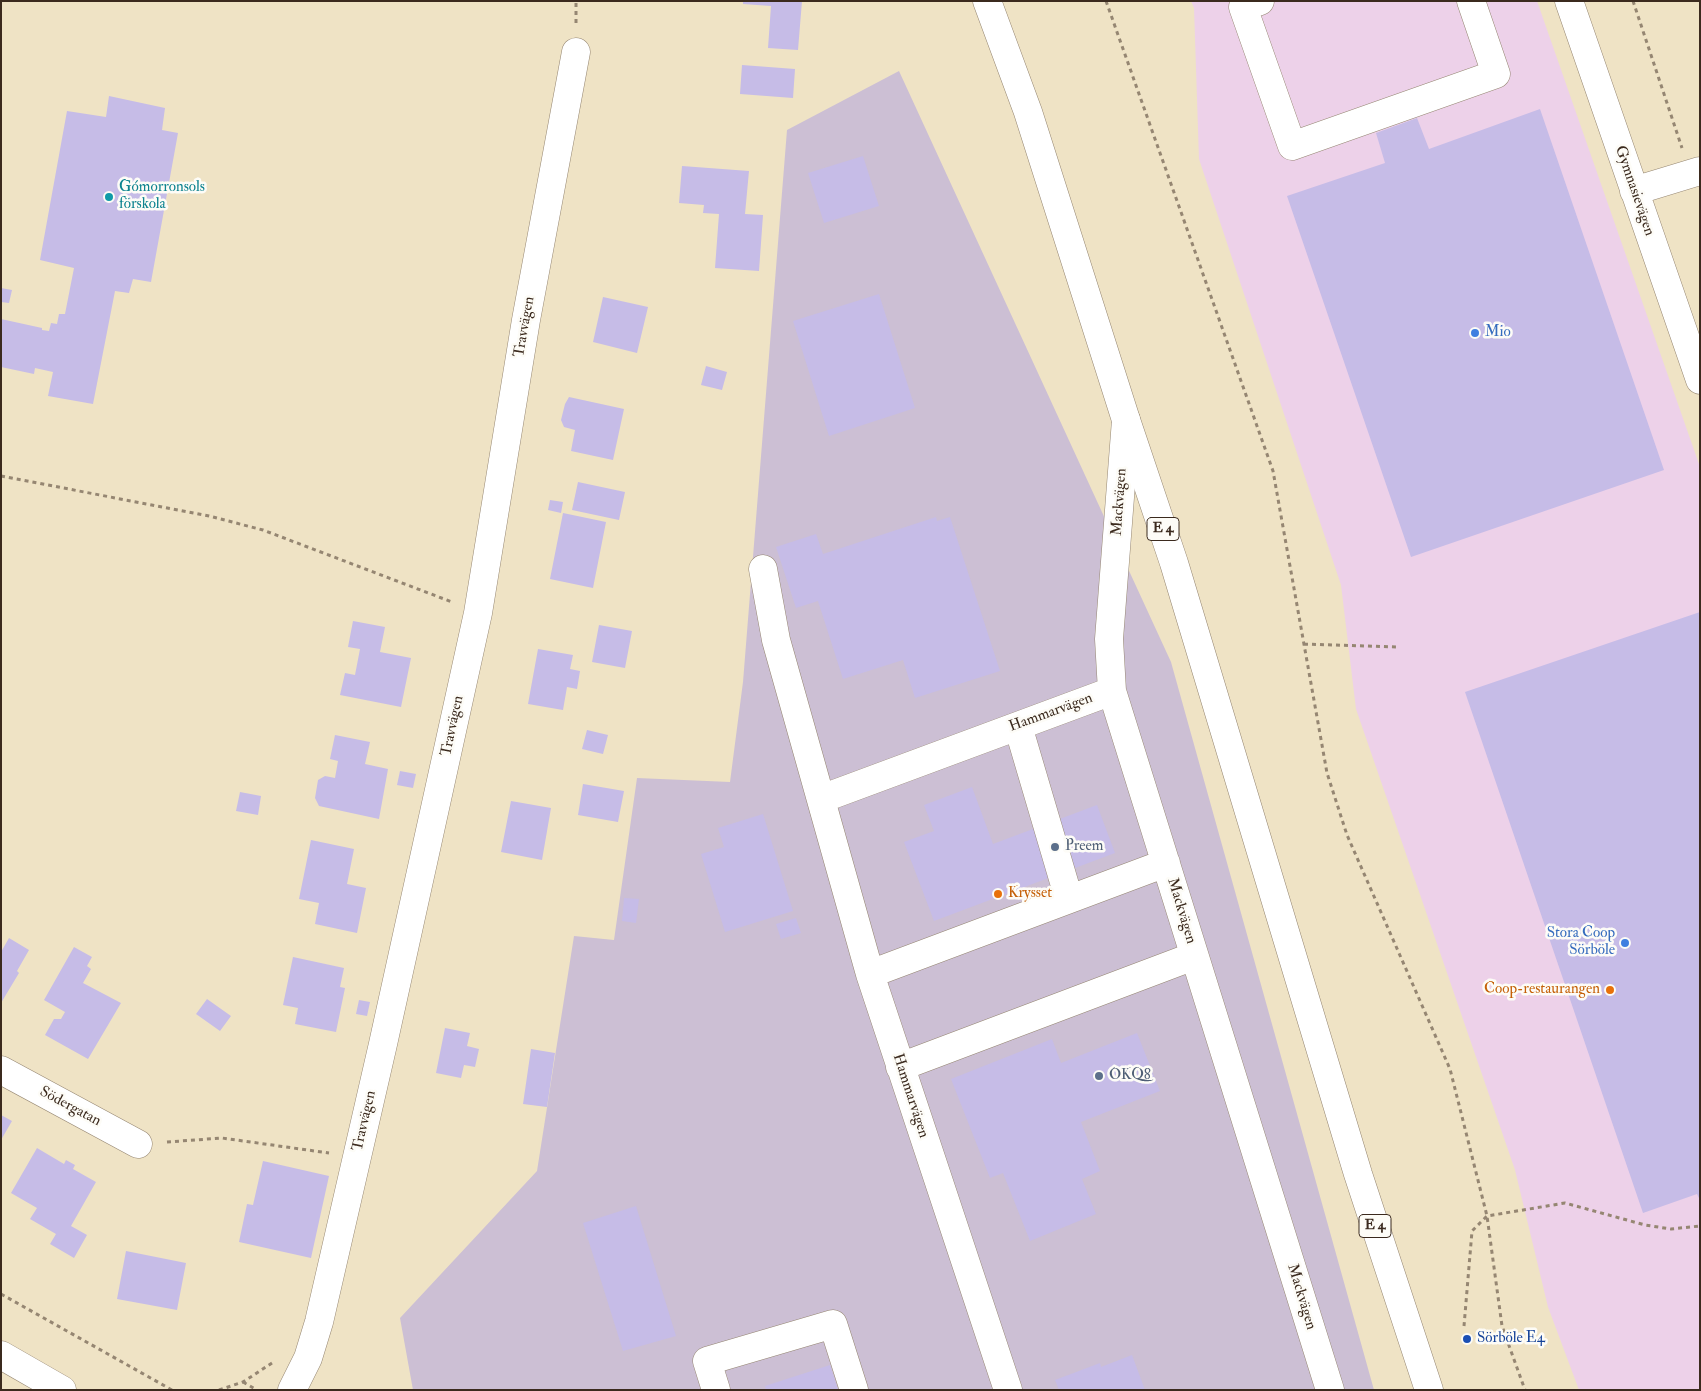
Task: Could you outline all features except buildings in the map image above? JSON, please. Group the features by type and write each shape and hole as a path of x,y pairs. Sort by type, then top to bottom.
{"main road":[{"name":"E 4","path":"987,1 1028,112 1126,420 1174,563 1358,1174 1429,1390"},
{"path":"1260,1 1243,7 1292,146 1496,74 1470,1"},
{"name":"Gymnasievägen","path":"1569,1 1700,380"},
{"name":"Travvägen","path":"292,1390 308,1358 319,1322 478,613 526,320 576,52"},
{"path":"1634,191 1695,172"},
{"name":"Mackvägen","path":"1126,420 1109,639 1112,691 1330,1390"},
{"name":"Hammarvägen","path":"763,569 776,640 870,974 1008,1390"},
{"name":"Hammarvägen","path":"821,799 1112,691"},
{"path":"1018,726 1069,899"},
{"path":"870,974 1166,863"},
{"path":"900,1067 1194,956"},
{"name":"Södergatan","path":"1,1070 138,1144"},
{"path":"716,1390 707,1361 833,1324 854,1390"},
{"path":"1,1355 62,1390"}],"path":[{"path":"1106,1 1273,471 1327,773 1344,826 1450,1069 1487,1216 1502,1326 1525,1390"},
{"path":"1633,1 1695,172"},
{"path":"1,476 209,516 264,530 478,613"},
{"path":"1304,644 1396,647"},
{"path":"138,1144 222,1138 357,1156"},
{"path":"1464,1326 1472,1231 1487,1216 1565,1203 1645,1225 1671,1229 1700,1226"},
{"path":"1,1294 172,1390"},
{"path":"243,1382 257,1390"}],"shaded area":[{"path":"1191,1 1537,1 1700,467 1700,1390 1579,1390 1548,1307 1515,1170 1356,709 1341,585 1199,159 1194,8"},
{"path":"899,71 1171,662 1374,1390 413,1390 400,1318 537,1171 574,936 614,940 637,778 730,782 743,682 787,130"}],"place":[{"name":"Gómorronsols förskola","path":"109,197"},
{"name":"Mio","path":"1475,333"},
{"name":"Preem","path":"1055,847"},
{"name":"Krysset","path":"998,894"},
{"name":"Stora Coop Sörböle","path":"1625,943"},
{"name":"Coop-restaurangen","path":"1610,990"},
{"name":"OKQ8","path":"1099,1076"},
{"name":"Sörböle E4","path":"1467,1339"}]}
